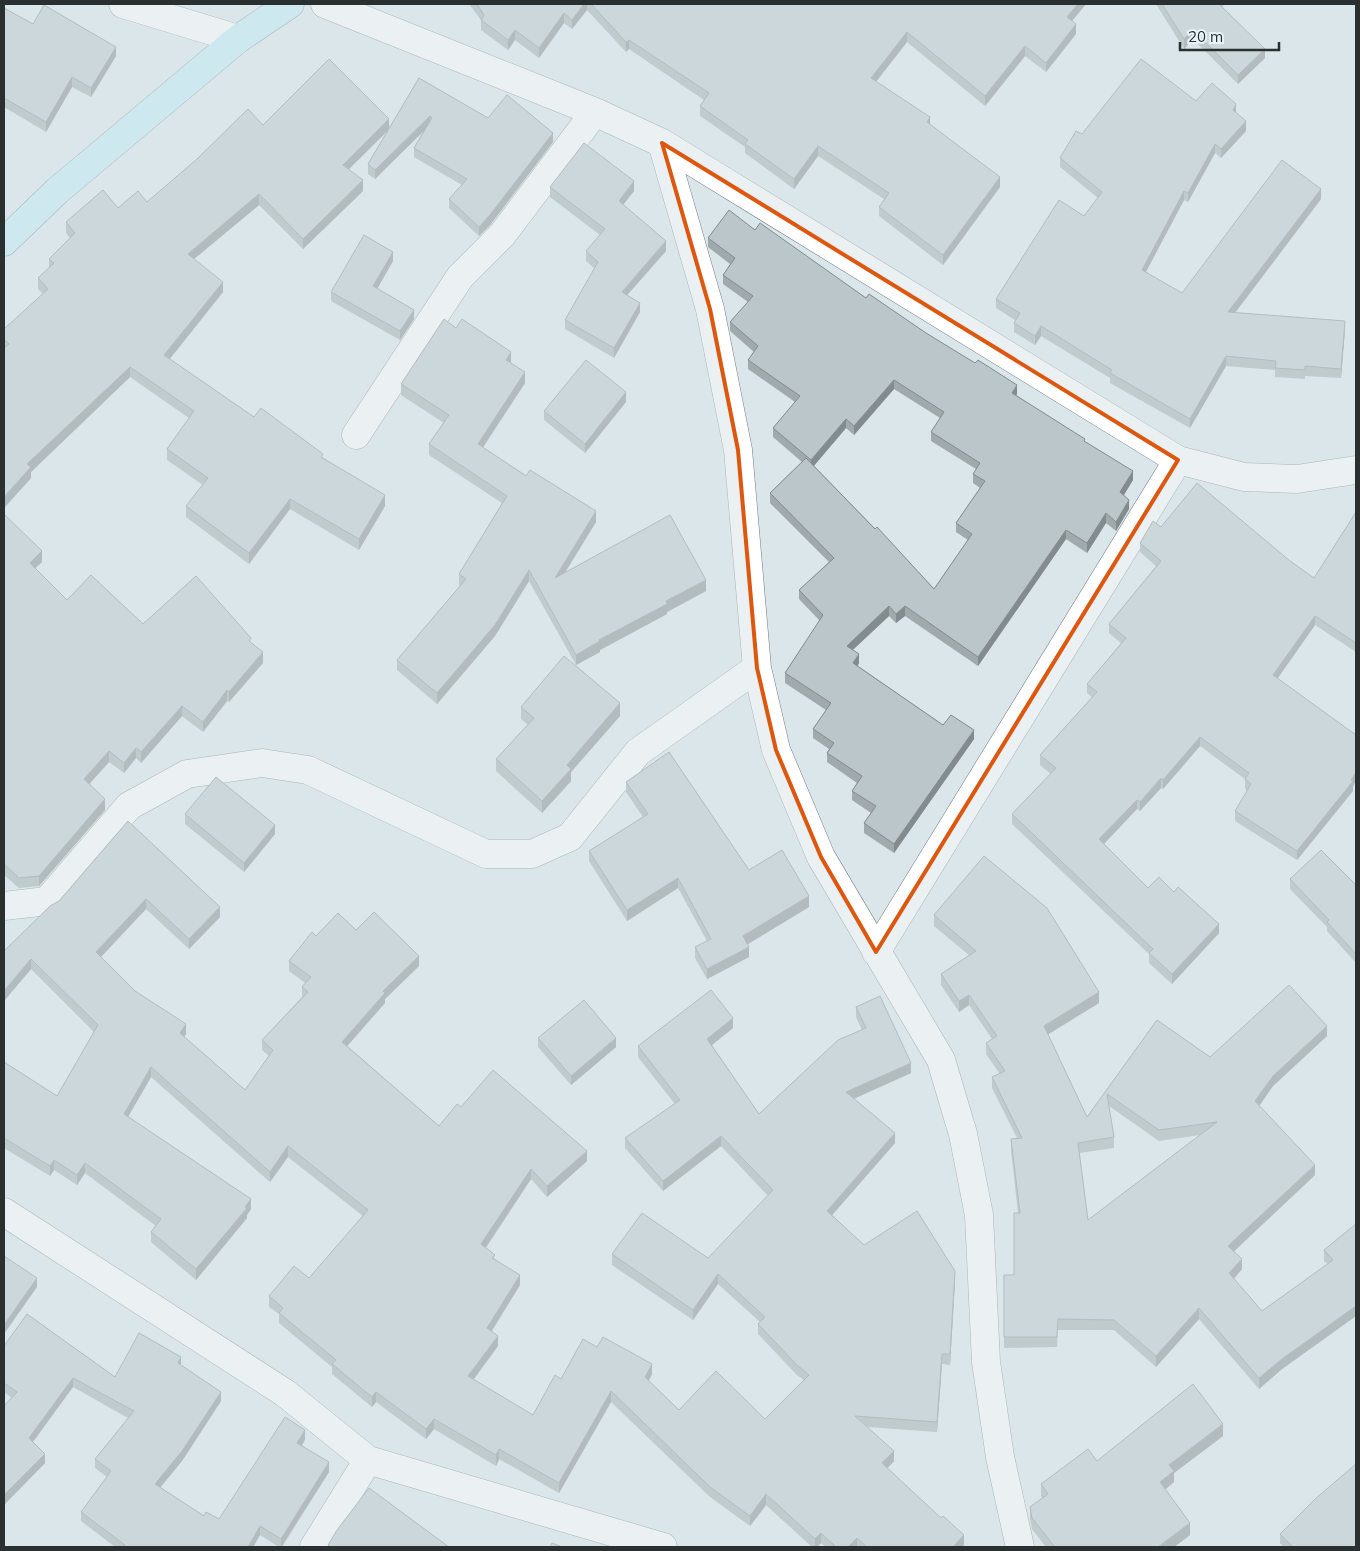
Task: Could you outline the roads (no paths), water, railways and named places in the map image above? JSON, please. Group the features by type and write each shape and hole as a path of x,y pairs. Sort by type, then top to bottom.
{"main road":[{"path":"4,242 57,190 238,39 290,4"}],"street":[{"path":"123,4 238,39"},
{"path":"325,4 595,112 662,143 1178,460 1244,477 1297,479 1356,470"},
{"path":"356,435 460,277 502,235 595,112"},
{"path":"662,143 710,309 738,450 757,668 776,750 821,857 941,1060 964,1134 978,1215 986,1362 1000,1457 1020,1547"},
{"path":"876,952 1178,460"},
{"path":"4,906 47,900 129,806 187,774 262,763 308,770 486,854 532,854 570,837 638,752 757,668"},
{"path":"4,1212 285,1393 368,1460 664,1547"},
{"path":"314,1547 368,1460"}]}
